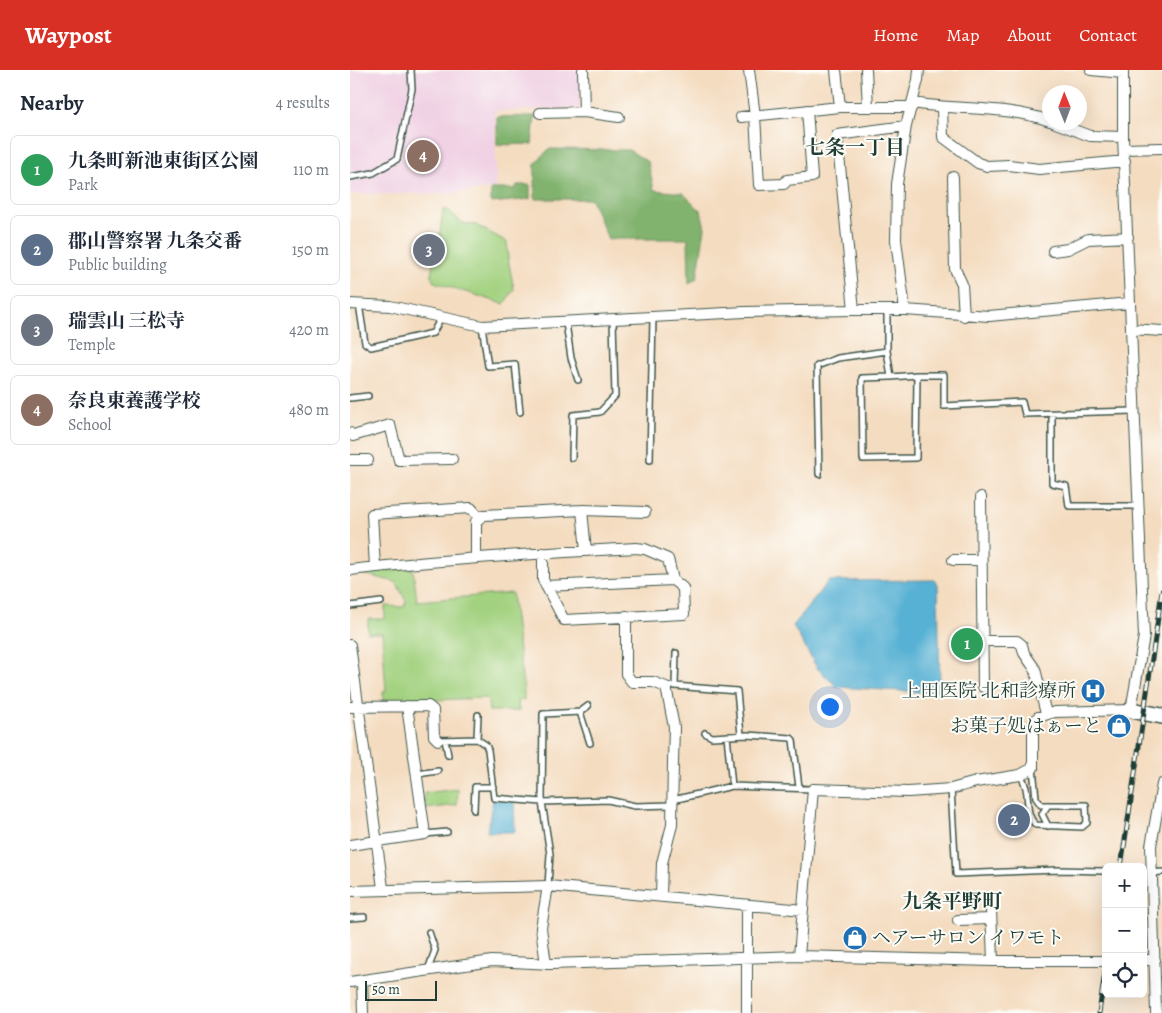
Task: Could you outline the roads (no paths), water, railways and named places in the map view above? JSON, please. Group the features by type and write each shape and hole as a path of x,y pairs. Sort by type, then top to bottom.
{"street":[{"path":"583,70 584,112"},
{"path":"749,70 755,116 759,185 784,184 787,180 812,177 807,110"},
{"path":"836,70 840,107"},
{"path":"866,70 868,107"},
{"path":"905,310 896,240 897,184 906,126 919,70"},
{"path":"1091,70 1123,72 1123,136 1144,636 1131,710"},
{"path":"741,117 840,107 912,105 1024,113 1042,119"},
{"path":"942,108 943,137 978,163 988,166 1047,169 1125,161"},
{"path":"540,113 584,112 619,117"},
{"path":"854,310 837,135 906,126"},
{"path":"1073,130 1090,136 1123,136"},
{"path":"1124,149 1162,148"},
{"path":"953,177 955,269 962,284 964,316"},
{"path":"1053,251 1068,249 1088,239 1128,237"},
{"path":"355,304 390,306 482,326 653,317 887,309 964,316 1020,314 1130,303"},
{"path":"1131,329 1162,331"},
{"path":"350,433 353,436 390,426 399,460 452,459"},
{"path":"350,460 368,460"},
{"path":"981,497 983,687"},
{"path":"375,567 372,514 471,508 480,518"},
{"path":"582,510 586,551"},
{"path":"476,557 476,521 484,515 582,510 645,512"},
{"path":"350,570 476,557 543,553 636,548 665,556 670,563 674,580 684,588 684,614 564,620 543,580 543,553"},
{"path":"953,560 982,560"},
{"path":"546,586 674,580"},
{"path":"626,616 628,678 632,682 658,683 670,686 674,727 671,831 662,863 661,895"},
{"path":"982,641 1017,641 1022,645 1024,654 1035,669 1046,714"},
{"path":"350,645 354,707 377,841 383,888"},
{"path":"350,845 425,834 407,706"},
{"path":"354,707 428,706 433,710 434,736 442,740"},
{"path":"799,956 814,789 908,792 951,789 976,782 1020,774 1033,768 1033,725 1038,717 1046,714 1131,710 1162,716"},
{"path":"1156,1013 1155,960 1158,896 1157,872 1151,835 1162,784"},
{"path":"350,891 383,888 548,886 661,895 802,910"},
{"path":"546,964 541,928 548,886"},
{"path":"747,905 747,1013"},
{"path":"958,920 991,914 993,961"},
{"path":"350,982 427,972 478,962 546,964 799,956 993,961 1102,961"},
{"path":"1147,960 1155,960"},
{"path":"362,981 363,1013"}],"lane":[{"path":"350,177 373,173 397,160 412,89 411,70"},
{"path":"355,304 365,343 371,347 433,333 441,317"},
{"path":"887,309 886,351 890,377"},
{"path":"650,460 653,317"},
{"path":"572,458 573,415 600,412 615,396 613,319"},
{"path":"566,323 578,380"},
{"path":"482,326 488,366 515,364 520,412"},
{"path":"819,474 817,366 838,358 886,351"},
{"path":"917,375 916,458 864,459 862,378 917,375 944,375 944,406 1022,402 1025,414 1052,415 1135,410"},
{"path":"350,398 368,396"},
{"path":"1052,415 1052,482 1066,486 1069,506 1140,506"},
{"path":"350,606 381,602"},
{"path":"676,653 670,686 737,691 741,735"},
{"path":"548,886 550,854 542,802 543,714 580,712 588,706"},
{"path":"580,712 590,743"},
{"path":"477,739 478,714"},
{"path":"705,733 712,737 741,735 793,740 798,787"},
{"path":"727,736 732,786"},
{"path":"448,755 442,740 477,739 488,750 494,798 542,802 608,800 635,806 672,802 732,786 814,789"},
{"path":"1020,774 1027,784 1031,821 1036,825 1082,827 1086,822 1086,806 1041,805 1036,798 1033,768"},
{"path":"417,774 438,772"},
{"path":"474,810 475,787 493,787"},
{"path":"951,789 956,874 1057,870 1102,871"},
{"path":"1048,805 1042,814 1048,826"},
{"path":"425,834 447,832"},
{"path":"350,918 364,917"},
{"path":"427,972 435,950 429,932"}],"water":[{"path":"934,580 938,584 940,689 933,693 837,687 817,668 793,626 828,581"},
{"path":"493,800 514,800 515,832 487,832"}],"railway":[{"path":"1122,863 1162,591"},
{"path":"1099,1013 1102,993"}],"place":[{"name":"奈良東養護学校","path":"423,156"},
{"name":"瑞雲山 三松寺","path":"429,250"},
{"name":"九条町新池東街区公園","path":"967,644"},
{"name":"上田医院 北和診療所","path":"1093,691"},
{"name":"お菓子処はぁーと","path":"1119,726"},
{"name":"郡山警察署 九条交番","path":"1014,820"},
{"name":"ヘアーサロン イワモト","path":"855,938"}],"district":[{"name":"七条一丁目","path":"855,147"},
{"name":"九条平野町","path":"952,901"}]}
